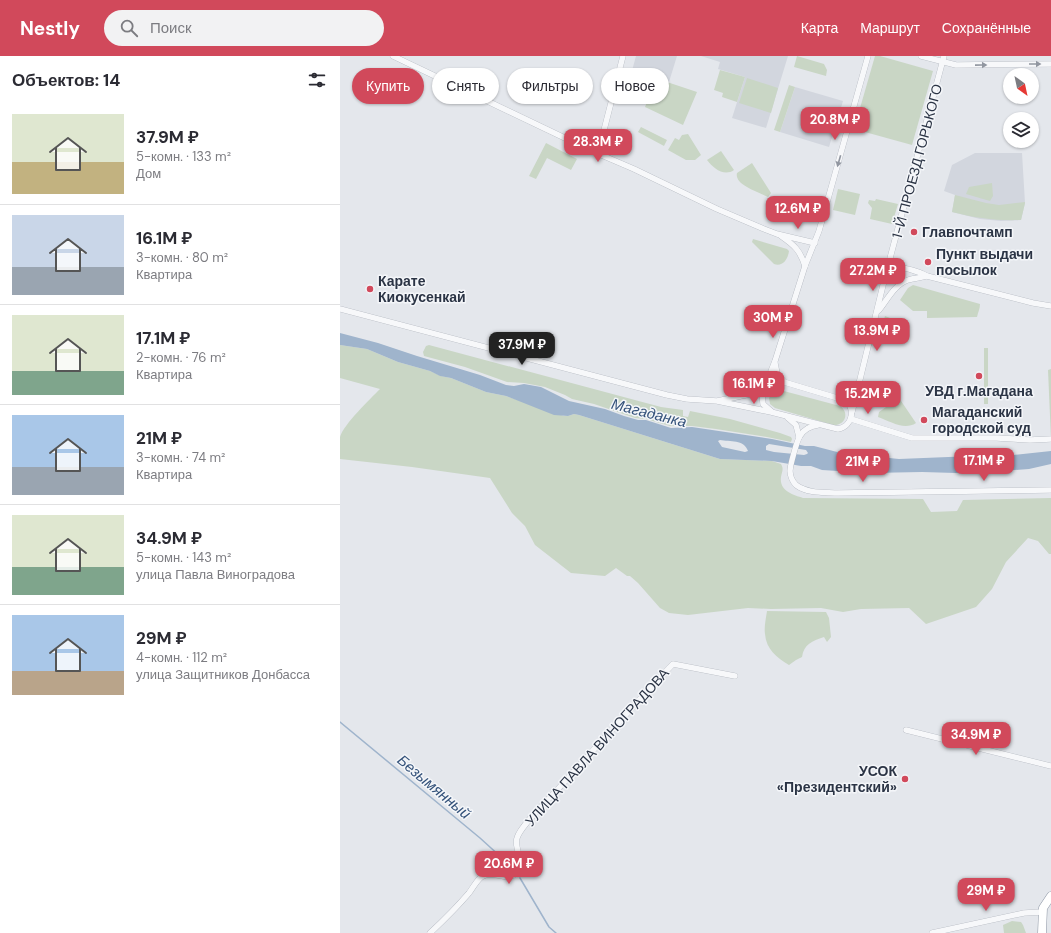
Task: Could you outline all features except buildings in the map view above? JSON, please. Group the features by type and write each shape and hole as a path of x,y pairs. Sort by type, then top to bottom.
{"highway":[{"path":"1042,933 1042,912 1044,904 1051,896"}],"street":[{"path":"393,56 592,151 646,174 717,209 777,234 814,243"},
{"path":"592,151 598,144 603,134 623,56"},
{"path":"771,412 766,408 762,401 763,390 775,361 805,266 819,232 868,56"},
{"path":"921,56 943,59 960,65 1051,64"},
{"name":"1-Й ПРОЕЗД ГОРЬКОГО","path":"851,416 885,276 943,59"},
{"path":"777,234 794,245 800,253 805,266"},
{"path":"891,256 894,262 901,268"},
{"path":"885,276 894,269 901,268 1033,303 1051,306"},
{"path":"877,312 891,293 902,284 911,279 927,276"},
{"path":"340,308 653,392 687,398 717,401 780,414 830,428 842,428 846,426 851,416 850,405 844,400 784,382 771,384 763,390 737,398 717,401"},
{"path":"775,361 777,373 784,382"},
{"path":"838,397 848,396 858,388"},
{"path":"780,414 794,422 798,429 799,437 790,470 791,478 797,485 811,491 838,493 1051,492"},
{"path":"851,416 912,438 1051,439"},
{"path":"799,437 803,432 812,426 820,425"},
{"path":"1035,491 1051,486"},
{"name":"УЛИЦА ПАВЛА ВИНОГРАДОВА","path":"430,933 451,914 481,878 488,875 502,877 510,876 522,868 522,862 516,844 520,832 549,798 672,664 735,676"},
{"path":"906,730 1024,758 1051,766"},
{"path":"932,933 1024,913 1042,912"}],"shaded area":[{"path":"636,56 677,56 669,82 669,68 633,68"},
{"path":"701,56 788,56 766,128 732,118 745,77 718,69 720,62"},
{"path":"795,87 843,101 829,147 780,132"},
{"path":"975,153 1022,153 1025,203 1021,220 1001,221 980,219 952,212 955,195 944,191 952,165"}],"green space":[{"path":"797,56 824,64 827,70 826,76 794,67"},
{"path":"875,56 880,56 933,71 912,145 854,129"},
{"path":"720,70 745,77 737,102 722,97 723,93 714,90"},
{"path":"747,78 778,88 771,113 739,103"},
{"path":"669,83 697,92 683,125 645,107 646,104 669,104"},
{"path":"789,85 795,87 780,132 774,130"},
{"path":"641,127 667,140 664,146 638,132"},
{"path":"688,134 701,155 695,160 686,160 668,150 675,138 679,140 682,135"},
{"path":"546,143 577,159 571,170 547,158 536,179 529,176"},
{"path":"721,151 734,170 726,173 719,171 707,160"},
{"path":"752,163 771,193 768,197 743,185 737,177 737,173"},
{"path":"992,183 993,196 990,201 966,194 969,187"},
{"path":"838,189 860,194 855,215 833,210"},
{"path":"955,195 999,205 1025,202 1021,220 986,219 952,212"},
{"path":"876,199 898,204 892,224 870,219 872,208 868,203 869,200 875,201"},
{"path":"753,239 787,249 789,251 788,257 780,264 774,264 752,242"},
{"path":"913,285 980,304 977,317 927,318 927,311 913,311 900,300 908,288"},
{"path":"885,316 890,318 880,347 876,346"},
{"path":"340,345 367,349 398,362 451,378 486,392 506,396 564,416 574,414 579,415 720,459 772,461 781,464 782,466 781,482 784,489 791,494 803,498 923,499 931,512 957,511 963,500 1051,498 1051,554 1049,554 1038,541 1028,538 1006,562 992,589 976,607 926,624 909,608 861,609 843,612 821,608 748,608 688,615 669,613 660,608 630,576 627,576 616,568 605,576 571,573 535,545 525,526 512,513 490,478 340,459 340,437 342,432 358,412 380,389 340,378"},
{"path":"429,345 661,407 683,410 683,416 688,417 690,411 730,419 780,433 791,437 792,439 791,442 716,429 692,426 670,426 646,419 635,418 594,404 572,399 545,387 524,383 507,382 465,367 424,356 423,352 426,346"},
{"path":"984,348 988,348 988,404 984,404"},
{"path":"1051,369 1051,439 1048,370"},
{"path":"780,390 840,406 845,412 845,418 841,423 833,425 775,408 770,404 769,398 774,391"},
{"path":"899,398 916,423 902,426 878,417 879,412"},
{"path":"767,611 826,612 829,618 831,637 827,642 824,637 809,644 802,657 789,665 776,656 767,644 765,622"},
{"path":"1012,921 1021,922 1026,933 1004,933 1003,925"}],"water":[{"path":"340,333 378,343 480,375 506,385 514,386 524,384 541,387 569,401 605,409 624,416 638,420 646,420 671,428 692,427 772,439 805,446 814,446 841,453 899,459 1013,455 1051,451 1051,464 1029,469 1000,471 966,471 956,473 870,473 822,470 811,466 801,466 772,461 720,459 579,415 554,415 506,396 486,392 451,378 440,376 430,371 398,362 367,349 340,345","holes":["720,440 743,444 748,451 745,452 722,447 718,441","769,444 806,450 808,453 804,455 766,450 766,446"]}],"waterway":[{"name":"Безымянный","path":"340,722 480,838 514,869"},
{"name":"Безымянный","path":"520,878 549,927 556,933"}],"place":[{"name":"Главпочтамп","path":"914,232"},
{"name":"Пункт выдачи посылок","path":"928,262"},
{"name":"Карате Киокусенкай","path":"370,289"},
{"name":"УВД г.Магадана","path":"979,376"},
{"name":"Магаданский городской суд","path":"924,420"},
{"name":"УСОК «Президентский»","path":"905,779"}],"water label":[{"name":"Магаданка","path":"649,413"}]}
